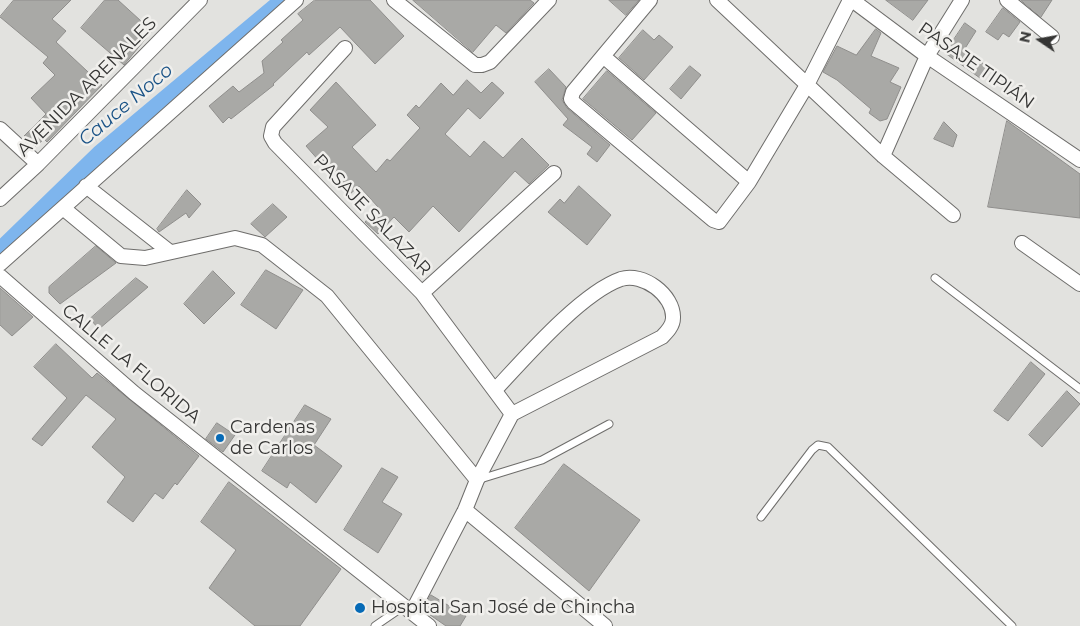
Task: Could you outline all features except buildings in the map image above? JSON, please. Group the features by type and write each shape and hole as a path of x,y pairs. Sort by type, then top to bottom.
{"street":[{"name":"AVENIDA ARENALES","path":"0,199 38,164 200,0"},
{"path":"0,264 296,0"},
{"path":"394,0 475,65 490,62 545,2"},
{"path":"650,0 572,92 571,98 574,103 713,220 718,222 724,217 749,182 807,85 851,0"},
{"path":"717,0 883,156 952,215"},
{"name":"PASAJE TIPIÁN","path":"851,0 927,56 1080,160"},
{"path":"883,156 927,56 962,0"},
{"path":"1007,0 1052,37"},
{"name":"PASAJE SALAZAR","path":"345,48 272,127 271,136 422,293 512,414"},
{"path":"603,56 749,182"},
{"path":"0,129 38,164"},
{"path":"422,293 554,173"},
{"path":"86,186 170,252"},
{"path":"63,208 121,256 145,258 236,238 262,244 327,296 477,480"},
{"path":"1022,243 1080,284"},
{"name":"CALLE LA FLORIDA","path":"0,276 134,393 429,626"},
{"path":"408,609 465,510 477,480 512,414 662,338 669,330 674,318 664,295 649,283 632,277 622,279 598,293 563,320 494,390"},
{"path":"465,510 605,626"}],"lane":[{"path":"935,278 1080,389"},
{"path":"477,480 542,460 608,424"},
{"path":"760,517 812,450 818,446 828,447 1012,626"},
{"path":"376,626 408,609"}],"waterway":[{"name":"Cauce Noco","path":"2,249 100,154 284,0"}],"place":[{"name":"Cardenas de Carlos","path":"220,438"},
{"name":"Hospital San José de Chincha","path":"360,608"}]}
